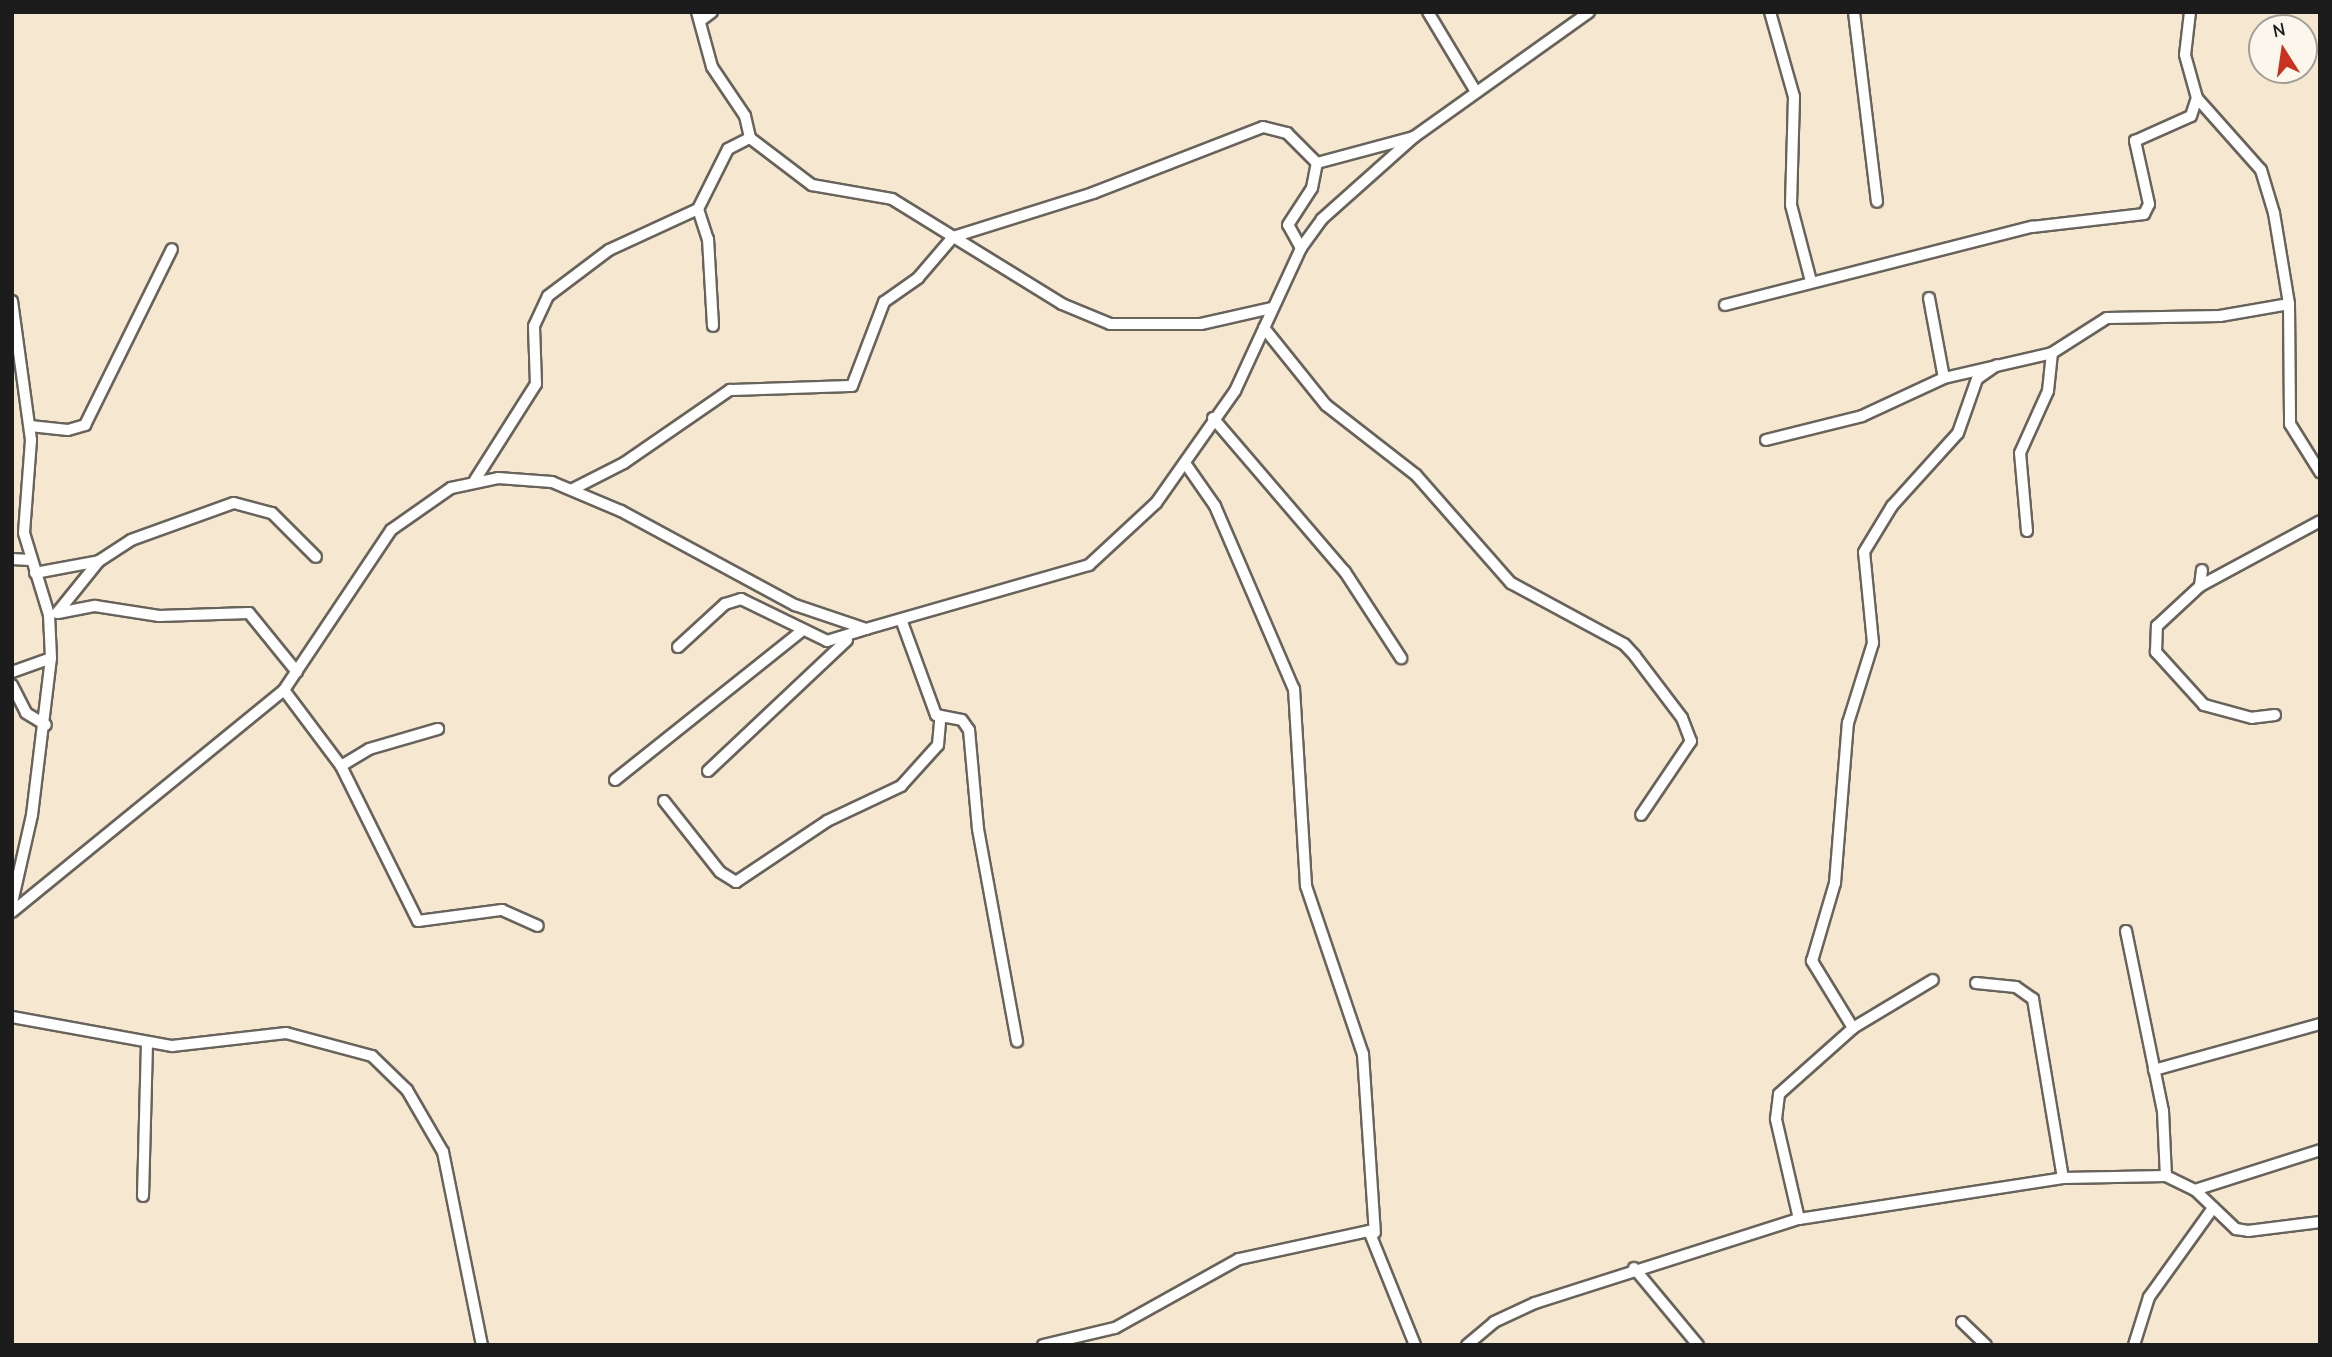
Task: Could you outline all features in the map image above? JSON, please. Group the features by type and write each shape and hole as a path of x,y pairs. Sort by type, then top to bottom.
{"street":[{"path":"712,12 699,16 712,67 745,116 750,138 812,185 892,199 1062,304 1110,324 1202,324 1272,308"},
{"path":"1428,12 1476,92"},
{"path":"708,771 846,640 866,628 902,622 1089,565 1135,527 1185,463 1213,418 1235,391 1301,248 1340,201 1414,137 1589,12"},
{"path":"1770,12 1794,97 1791,205 1811,281"},
{"path":"1854,12 1877,202"},
{"path":"2190,12 2185,55 2197,98 2261,170 2281,239 2289,304 2290,424 2320,472"},
{"path":"1726,304 2032,227 2144,214 2149,204 2135,141 2192,116 2197,98"},
{"path":"573,489 624,463 730,390 852,386 884,302 918,278 953,236 1093,193 1263,127 1287,133 1317,163"},
{"path":"1317,163 1414,137"},
{"path":"475,481 537,384 534,326 548,296 609,250 698,209 728,149 750,138"},
{"path":"1301,248 1288,225 1312,188 1317,163"},
{"path":"698,209 708,239 713,326"},
{"path":"30,426 68,430 85,425 172,249"},
{"path":"1929,298 1944,378"},
{"path":"12,301 30,426 23,509 30,560 53,614 46,725 12,903"},
{"path":"1766,440 1862,416 1944,378 2052,352 2107,318 2220,316 2289,304"},
{"path":"1264,328 1326,405 1416,475 1511,583 1624,644 1635,656 1682,718 1691,741 1641,815"},
{"path":"2026,531 2020,453 2048,391 2052,352"},
{"path":"1853,1028 1812,961 1835,883 1848,723 1872,652 1864,552 1892,506 1958,433 1977,379 1997,365"},
{"path":"1213,418 1345,572 1401,658"},
{"path":"1185,463 1215,506 1294,689 1306,886 1363,1054 1375,1233 1415,1345"},
{"path":"12,912 284,690 391,530 431,498 475,481 525,477 573,489 795,605 866,628"},
{"path":"53,614 100,561 131,540 234,503 272,513 316,557"},
{"path":"2276,715 2252,718 2204,705 2156,652 2163,616 2200,586 2320,521"},
{"path":"12,559 30,560"},
{"path":"35,573 100,561"},
{"path":"2200,586 2202,570"},
{"path":"678,647 735,600 827,641 846,640"},
{"path":"53,614 95,606 159,616 249,613 297,672"},
{"path":"664,801 720,872 736,882 827,821 901,786 938,745 940,720 902,622"},
{"path":"615,780 803,630"},
{"path":"12,672 51,658"},
{"path":"12,685 26,713 46,725"},
{"path":"284,690 341,765 418,921 502,910 538,926"},
{"path":"940,720 962,720 969,730 978,829 1017,1041"},
{"path":"341,765 369,749 438,729"},
{"path":"2126,931 2154,1070 2166,1176"},
{"path":"1799,1219 1774,1106 1779,1094 1853,1028 1933,980"},
{"path":"1976,983 2016,987 2033,999 2063,1178"},
{"path":"12,1017 147,1042 198,1046 286,1033 347,1046 387,1066 428,1118 443,1152 482,1345"},
{"path":"2154,1070 2320,1024"},
{"path":"143,1196 147,1042"},
{"path":"2195,1190 2320,1150"},
{"path":"1472,1343 1514,1311 1634,1268 1799,1219 2063,1178 2166,1176 2195,1190 2213,1208 2248,1231 2320,1222"},
{"path":"2134,1345 2149,1297 2213,1208"},
{"path":"1043,1345 1101,1333 1239,1259 1375,1233"},
{"path":"1634,1268 1698,1345"},
{"path":"1962,1322 1986,1345"},
{"path":"1101,1333 1104,1345"}]}
